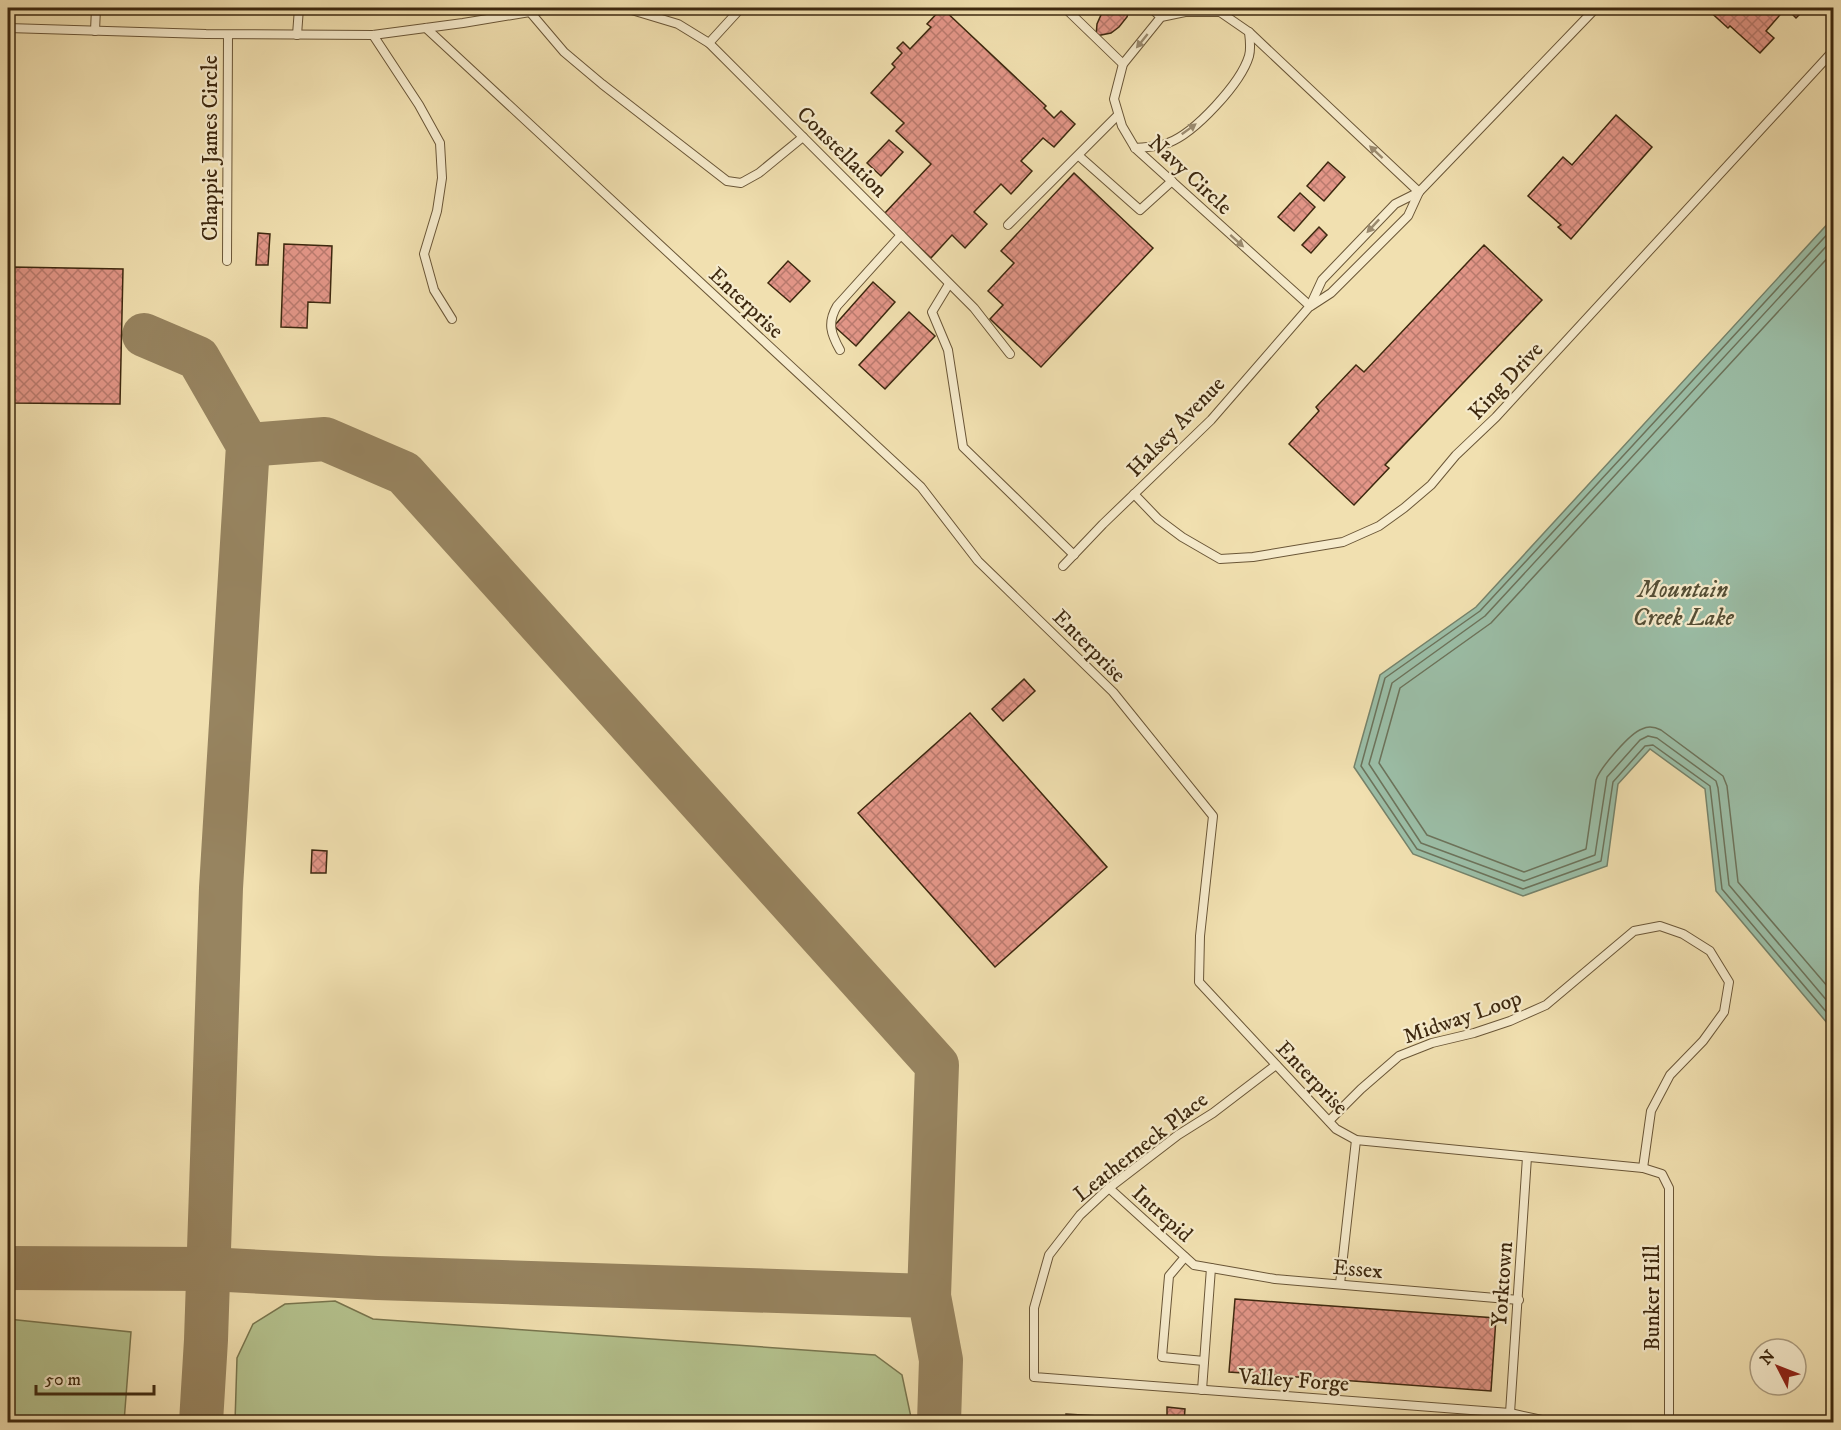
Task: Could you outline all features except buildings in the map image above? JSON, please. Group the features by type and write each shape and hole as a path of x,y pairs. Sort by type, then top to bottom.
{"lane":[{"path":"95,31 96,8"},
{"path":"297,35 299,8"},
{"path":"8,28 228,35 373,36 554,8"},
{"name":"Constellation","path":"626,8 678,24 709,43 974,308 1010,354"},
{"path":"709,43 741,8"},
{"path":"1151,8 1161,17 1185,12 1220,12 1249,32 1419,192"},
{"name":"Navy Circle","path":"1170,8 1123,64 1114,99 1122,126 1135,148 1310,306"},
{"name":"Halsey Avenue","path":"1310,306 1331,294 1408,216 1419,192 1596,8"},
{"path":"1069,9 1123,64"},
{"path":"530,12 579,65 727,181 741,183 759,173 803,137"},
{"name":"Enterprise","path":"426,28 921,488 978,561 1113,692 1213,816 1200,936 1199,982 1336,1129 1356,1140 1643,1168 1662,1174"},
{"path":"1135,148 1167,144 1193,127 1220,100 1240,75 1250,54 1249,32"},
{"name":"Chappie James Circle","path":"227,261 228,35"},
{"path":"373,36 419,105 440,143 442,178 437,211 424,254 434,290 452,319"},
{"name":"King Drive","path":"1134,494 1158,519 1182,537 1220,559 1253,557 1343,542 1378,526 1431,485 1456,455 1496,417 1833,50"},
{"path":"1008,225 1118,116"},
{"path":"1079,156 1140,210 1172,181"},
{"name":"Halsey Avenue","path":"1063,566 1211,420 1310,306 1322,280 1395,204 1419,192"},
{"path":"840,350 832,336 830,317 837,306 901,235"},
{"path":"1359,242 1371,253"},
{"path":"949,284 932,312 948,350 963,447 1074,555"},
{"name":"Midway Loop","path":"1329,1121 1399,1056 1432,1043 1510,1021 1546,1005 1634,932 1660,926 1683,933 1710,951 1729,982 1724,1012 1703,1041 1670,1075 1651,1111 1643,1168"},
{"name":"Leatherneck Place","path":"1034,1377 1034,1308 1049,1255 1080,1215 1108,1188 1276,1065"},
{"path":"1340,1284 1356,1140"},
{"name":"Yorktown","path":"1510,1413 1527,1156"},
{"name":"Bunker Hill","path":"1662,1174 1669,1188 1669,1422"},
{"name":"Intrepid","path":"1108,1188 1194,1265"},
{"path":"1185,1257 1169,1276 1162,1357 1204,1361"},
{"name":"Essex","path":"1194,1265 1275,1279 1519,1300"},
{"path":"1202,1390 1211,1268"},
{"name":"Valley Forge","path":"1034,1377 1510,1413 1551,1422"}],"shaded area":[{"path":"335,1301 373,1319 875,1355 902,1375 912,1422 235,1422 237,1358 253,1324 285,1304"},
{"path":"8,1319 131,1332 124,1422 8,1422"}],"water":[{"name":"Mountain Creek Lake","path":"1833,218 1833,1030 1716,891 1705,789 1650,749 1618,784 1607,866 1523,896 1413,854 1354,767 1380,675 1476,607"}],"taxiway":[{"path":"144,335 198,358 248,445 221,888 206,1340 201,1422"},
{"path":"248,445 325,439 404,473 937,1065 929,1296"},
{"path":"8,1268 208,1269 377,1278 929,1296 941,1360 939,1422"}]}
